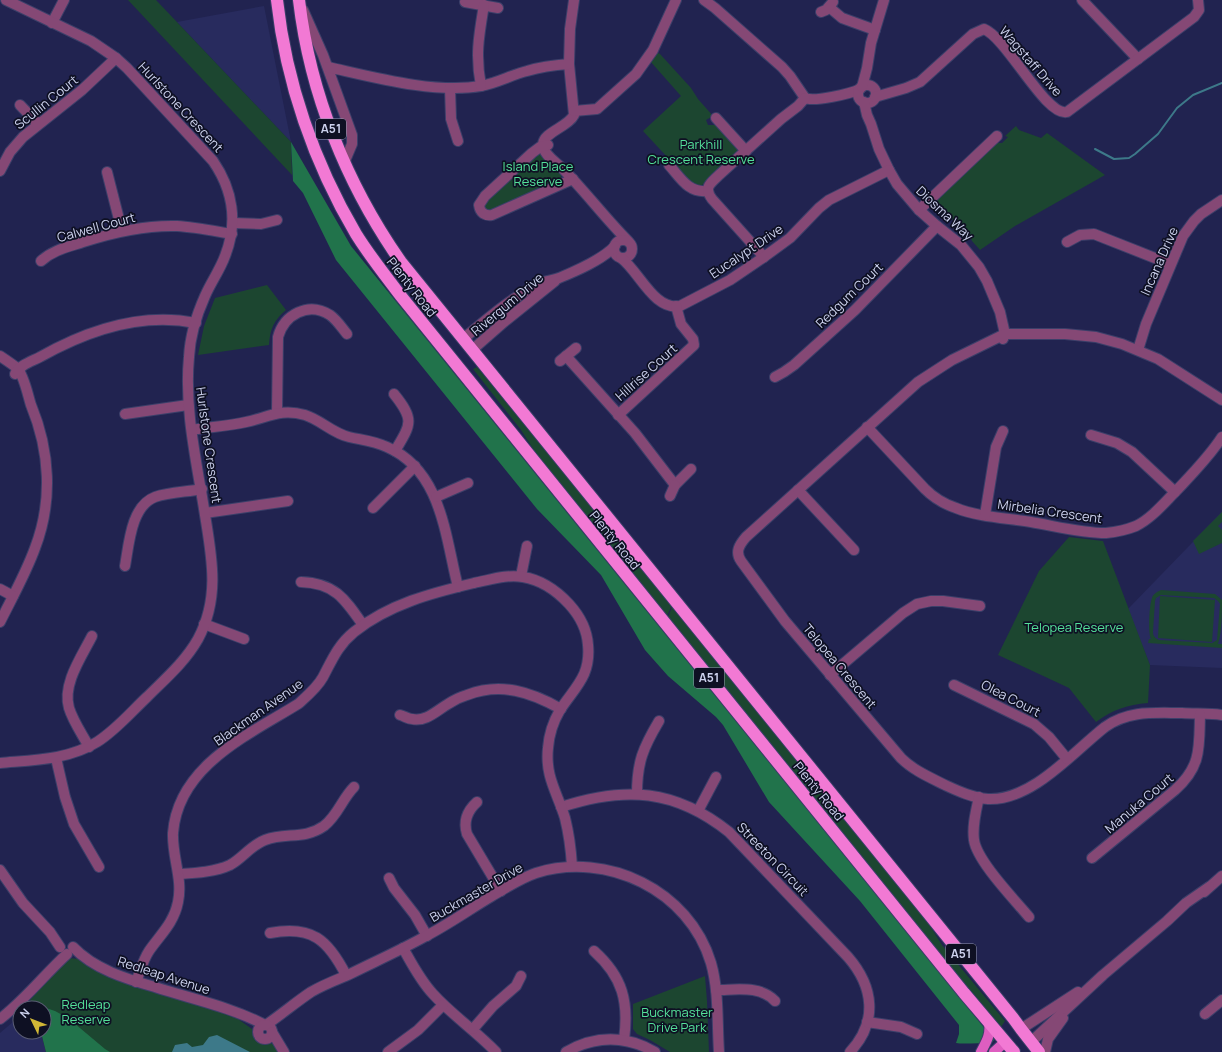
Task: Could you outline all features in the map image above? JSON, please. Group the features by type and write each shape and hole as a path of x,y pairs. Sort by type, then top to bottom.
{"highway":[{"name":"Plenty Road","path":"277,0 285,51 295,90 310,137 331,186 356,234 370,256 653,609 1014,1052"},
{"name":"Plenty Road","path":"300,3 306,44 318,92 330,129 344,163 368,209 391,248 409,273 1039,1052"},
{"path":"447,353 463,339"},
{"path":"456,364 472,350"},
{"path":"1006,1042 1021,1029"},
{"path":"1021,1052 1031,1042"}],"main road":[{"path":"981,1052 989,1036 989,1023"},
{"path":"994,1052 1006,1042"}],"street":[{"path":"52,23 64,0"},
{"path":"574,0 570,29 569,64 571,93 578,111"},
{"path":"638,275 634,266 632,248 628,241 561,166 544,141 570,121 578,111 600,108 636,74 650,56 675,4 681,0"},
{"path":"704,0 712,4 782,67 805,98 812,100 842,95 867,94 867,68 870,48 884,0"},
{"path":"1082,0 1138,59"},
{"name":"Wagstaff Drive","path":"867,94 890,92 906,88 920,82 973,34 981,29 986,30 991,34 1010,54 1038,90 1056,109 1062,112 1067,112 1194,17 1199,10 1198,0"},
{"name":"Hurlstone Crescent","path":"0,762 56,758 88,747 112,730 178,667 192,648 204,624 211,602 213,580 212,560 188,404 187,385 189,353 196,323 206,295 225,256 232,234 233,223 233,211 228,190 220,171 213,161 127,68 116,58 91,41 5,1"},
{"path":"466,2 498,8"},
{"name":"Plenty Road","path":"300,3 328,67 353,139 350,151 344,163"},
{"path":"481,86 477,51 484,5"},
{"path":"828,7 842,18 875,30"},
{"name":"Scullin Court","path":"0,170 16,144 38,124 82,90 116,58"},
{"path":"328,67 422,86 450,88 481,86 534,69 569,64"},
{"path":"335,85 342,77 352,73"},
{"path":"450,88 451,119 461,139 452,150"},
{"name":"Diosma Way","path":"867,94 867,115 879,149 889,170 903,192 919,210 961,245 973,259 987,281 1000,312 1003,336"},
{"path":"707,190 712,182 781,119 798,106 805,98"},
{"path":"20,105 38,124"},
{"path":"714,118 746,151"},
{"path":"919,210 998,136"},
{"path":"547,146 532,153 482,199 479,205 482,213 488,216 500,213 573,179"},
{"path":"669,163 692,189 699,191 707,190"},
{"name":"Eucalypt Drive","path":"676,306 684,304 730,280 790,238 819,208 829,200 889,170"},
{"path":"107,172 122,231"},
{"path":"707,190 712,199 764,257"},
{"name":"Incana Drive","path":"1136,349 1178,246 1188,229 1201,214 1222,200"},
{"path":"233,223 261,224 278,220"},
{"path":"612,223 617,232 615,252 619,257 627,262 660,301 668,305 676,306"},
{"name":"Calwell Court","path":"41,260 50,253 56,251 122,231 146,227 178,226 232,234"},
{"name":"Redgum Court","path":"774,377 794,365 855,310 937,226"},
{"path":"1067,242 1080,235 1094,234 1170,264"},
{"path":"616,245 623,240 628,241"},
{"name":"Rivergum Drive","path":"463,339 516,297 543,282 558,278 597,260 616,245"},
{"path":"619,257 628,257 632,253"},
{"name":"Rivergum Drive","path":"597,260 619,257"},
{"name":"Rivergum Drive","path":"472,350 558,278"},
{"name":"Hillrise Court","path":"618,414 694,345 693,339 681,324 676,306"},
{"path":"277,413 278,337 286,321 295,313 317,310 333,318 347,334"},
{"path":"17,372 38,358 75,339 117,326 163,320 180,320 196,323"},
{"name":"Telopea Crescent","path":"1222,400 1168,365 1136,349 1109,340 1065,334 1036,334 1016,339 1003,336 991,347 973,350 952,360 918,382 742,541 738,547 738,554 741,561 780,616 909,765 953,789 979,797 996,798 1018,793 1036,784 1109,724 1128,715 1152,713 1222,715"},
{"name":"Hillrise Court","path":"576,348 563,359 618,414 644,444 675,485"},
{"path":"0,356 4,365 17,372 22,391 30,402 41,431 47,463 47,494 39,536 30,560 0,622"},
{"path":"394,394 404,406 409,420 406,431 395,451"},
{"path":"125,414 188,404"},
{"path":"192,430 247,421 277,413 288,412 313,418 342,435 377,443 395,451 414,466 426,480 436,497 458,587"},
{"name":"Mirbelia Crescent","path":"867,427 920,485 942,502 956,508 985,515 1093,532 1114,532 1130,528 1143,522 1154,514 1208,457 1222,437"},
{"path":"985,515 996,447 1003,431"},
{"path":"1090,436 1117,443 1132,452 1175,492"},
{"path":"373,508 414,466"},
{"path":"670,496 675,485 691,469"},
{"path":"436,497 468,483"},
{"path":"125,566 135,520 140,508 144,504 154,497 202,489"},
{"path":"798,490 854,551"},
{"path":"205,513 288,501"},
{"path":"521,576 526,546"},
{"name":"Blackman Avenue","path":"136,982 148,953 169,925 174,915 179,894 179,874 173,850 175,820 185,794 199,774 213,759 229,746 298,704 305,698 318,684 332,658 342,644 363,625 383,613 432,593 504,577 521,576 544,583 558,593 574,610 582,622 587,635 588,655 584,673 576,690 561,709 553,725 549,737 547,760 551,783 561,807 569,836 572,866"},
{"path":"301,582 318,583 333,589 353,609 363,625"},
{"path":"0,589 13,596"},
{"path":"830,675 903,613 917,604 931,601 943,601 980,606"},
{"path":"204,624 244,639"},
{"path":"88,747 71,712 67,694 69,682 92,636"},
{"name":"Olea Court","path":"954,685 1034,724 1049,737 1067,759"},
{"path":"400,715 411,719 422,719 468,694 501,689 521,691 531,694 561,709"},
{"name":"Manuka Court","path":"1092,858 1186,780 1195,765 1197,758 1200,714"},
{"path":"637,794 637,774 640,759 644,747 659,721"},
{"path":"56,758 65,797 74,824 99,867"},
{"path":"698,811 716,777"},
{"path":"179,874 223,867 238,860 252,846 266,840 279,836 297,836 316,831 331,820 346,796 354,787"},
{"name":"Streeton Circuit","path":"561,807 596,797 610,795 637,794 669,799 698,811 719,824 738,840 855,965 863,976 868,994 869,1012 861,1038 850,1052"},
{"path":"979,797 973,833 977,851 984,862 1029,917"},
{"path":"477,802 473,805 466,816 466,834 501,891"},
{"name":"Buckmaster Drive","path":"267,1030 284,1012 312,992 427,936 516,882 536,873 572,866 602,868 628,875 652,887 669,900 686,917 700,938 711,962 716,990 719,1052"},
{"name":"Redleap Avenue","path":"0,870 23,903 66,949 136,982 236,1012 267,1030 283,1051"},
{"path":"1031,1042 1103,975 1188,906 1222,876"},
{"path":"389,878 394,888 415,915 427,936"},
{"path":"270,933 290,930 299,931 314,936 334,953 346,975"},
{"path":"403,948 418,976 433,995 473,1029 496,1052"},
{"path":"0,1020 29,994 53,967 66,949"},
{"path":"594,950 609,965 620,983 625,1002 626,1023 624,1040"},
{"path":"1021,1029 1071,998 1103,975"},
{"path":"473,1029 493,1006 516,986 520,976"},
{"path":"716,990 756,990 767,994 775,1000"},
{"path":"1205,1014 1222,1000"},
{"path":"388,1052 418,1030 443,1005"},
{"path":"1045,1052 1048,1038 1070,1006"},
{"path":"867,1022 900,1027 917,1034"},
{"path":"566,1052 595,1040 624,1040 636,1043 655,1052"}],"shaded area":[{"path":"264,6 291,142 177,22"},
{"path":"1222,512 1222,668 1150,665 1128,609"},
{"path":"12,1023 12,1040 43,1040 46,1052 0,1052 0,1033"}],"green space":[{"path":"128,0 156,0 291,142 292,175"},
{"name":"Parkhill Crescent Reserve","path":"656,52 660,54 691,88 698,99 713,116 706,120 708,125 715,125 719,127 737,146 737,153 701,186 694,187 676,166 676,158 672,155 669,159 643,131 681,96 650,61"},
{"path":"1016,126 1019,130 1041,138 1047,133 1105,175 1015,226 980,250 972,241 963,224 942,215 929,206 994,143 1002,143 1008,137 1005,136"},
{"path":"291,142 351,246 994,1040 990,1045 982,1043 956,1043 959,1034 959,1025 860,901 769,802 723,725 716,717 668,676 645,650 601,575 537,509 336,260 303,193 293,181"},
{"name":"Island Place Reserve","path":"537,154 541,154 561,174 561,179 488,212 484,207 484,202"},
{"path":"267,285 286,310 278,317 273,325 269,345 198,355 204,326 215,298"},
{"path":"477,367 672,605 667,616 537,455 521,430 473,369"},
{"path":"1222,512 1222,522 1218,526 1222,530 1222,543 1199,554 1193,541"},
{"name":"Telopea Reserve","path":"1069,537 1103,541 1150,665 1148,703 1121,708 1096,722 1069,688 998,655 1039,571"},
{"path":"1161,590 1215,594 1222,600 1221,628 1218,644 1222,644 1222,648 1148,643 1149,639 1151,639 1149,626 1151,602 1153,595","holes":["1161,595 1214,598 1220,604 1217,640 1212,643 1159,640 1155,638 1153,632 1156,598"]},
{"path":"1160,596 1215,600 1212,642 1158,638"},
{"path":"672,607 927,921 942,945 1005,1021 1001,1027 678,630 668,617"},
{"name":"Redleap Reserve","path":"68,958 80,959 86,965 99,972 132,986 217,1011 238,1019 252,1029 260,1040 273,1044 278,1052 46,1052 43,1040 52,1040 52,1000 30,1000"},
{"name":"Buckmaster Drive Park","path":"705,976 709,1052 670,1052 637,1034 633,1029 633,1004"},
{"path":"52,1010 68,1018 110,1052 46,1052 43,1040 52,1040"}],"water":[{"path":"217,1035 250,1052 172,1052 175,1045 187,1043 192,1047 203,1045 209,1037"}],"waterway":[{"path":"1095,149 1114,159 1129,158 1158,134 1177,108 1193,95 1222,83"}]}
